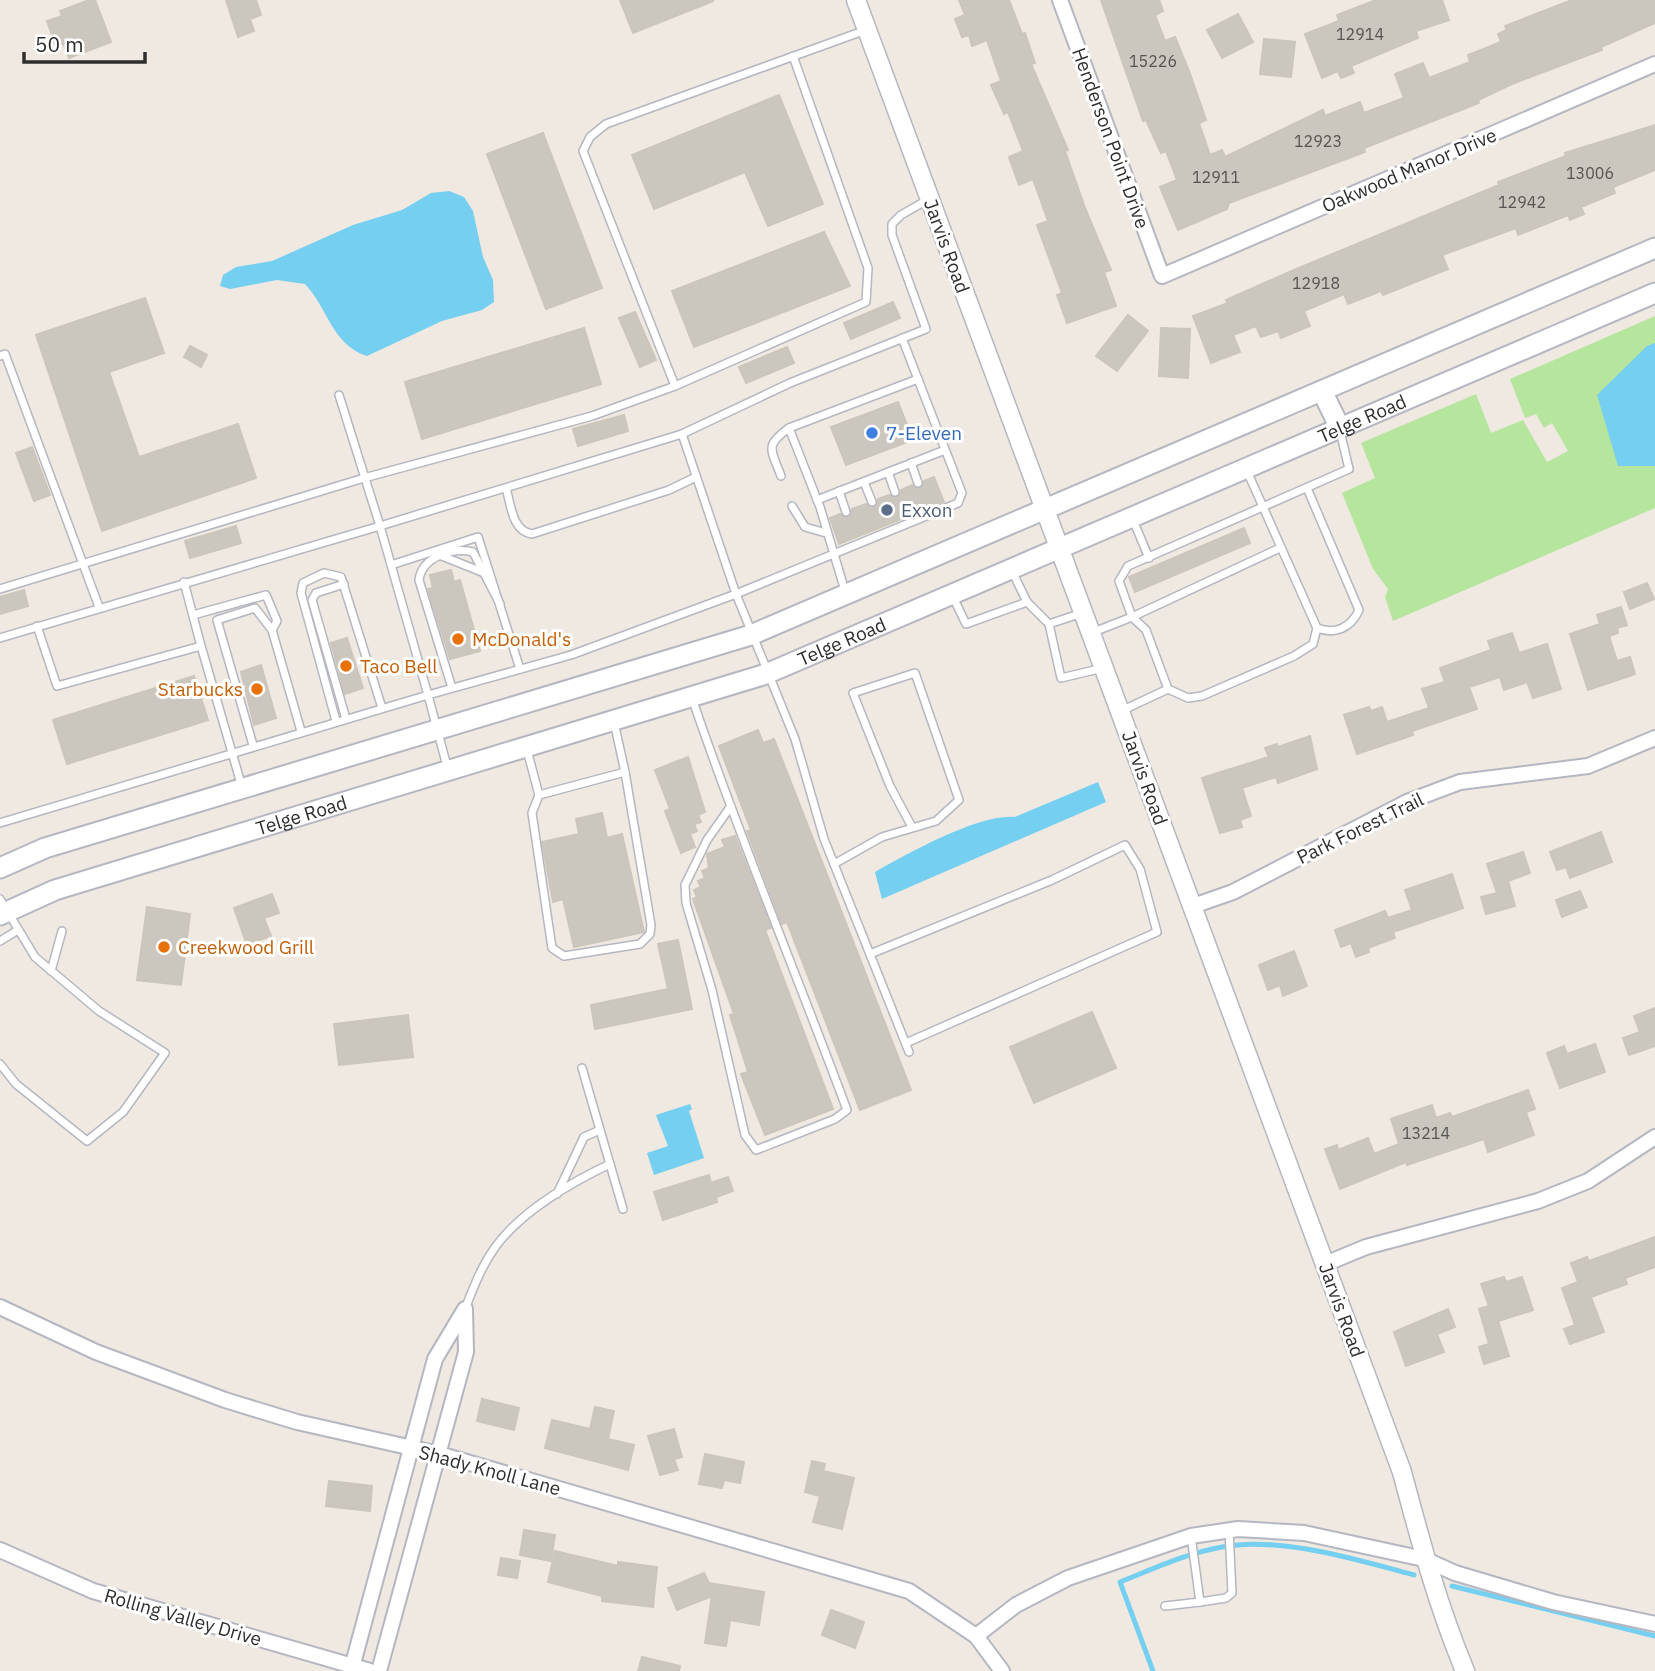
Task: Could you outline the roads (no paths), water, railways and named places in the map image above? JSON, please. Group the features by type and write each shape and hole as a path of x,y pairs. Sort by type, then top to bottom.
{"main road":[{"name":"Telge Road","path":"0,868 45,848 751,635 1046,512 1655,248"},
{"name":"Telge Road","path":"2,908 766,674 1339,426 1655,293"},
{"path":"1322,391 1339,426"}],"street":[{"name":"Jarvis Road","path":"856,0 1402,1472 1442,1616 1465,1671"},
{"name":"Henderson Point Drive","path":"1060,0 1162,276"},
{"name":"Oakwood Manor Drive","path":"1162,276 1655,64"},
{"name":"Park Forest Trail","path":"1193,906 1233,892 1407,802 1461,782 1588,765 1655,738"},
{"path":"1325,1264 1367,1247 1538,1201 1588,1181 1655,1137"},
{"name":"Shady Knoll Lane","path":"0,1307 143,1371 225,1401 297,1422 439,1454 909,1591 976,1636 1002,1671"},
{"path":"351,1668 435,1359 465,1309"},
{"path":"379,1671 466,1352 465,1309"},
{"path":"976,1636 1040,1590 1191,1536 1228,1530 1264,1529 1304,1533 1424,1559 1455,1573 1553,1602 1655,1624"},
{"name":"Rolling Valley Drive","path":"0,1550 93,1591 351,1668 370,1671"}],"lane":[{"path":"675,386 583,151 590,137 606,124 867,29"},
{"path":"0,589 364,478 592,416 675,386 866,302 868,268 793,56"},
{"path":"0,638 682,434 790,383 926,328 895,249 892,224 901,215 930,199"},
{"path":"0,823 253,745 572,655 736,594 832,554 857,540 958,503 962,493 902,338"},
{"path":"0,356 5,354 99,607"},
{"path":"780,476 770,448 773,440 789,428 918,379"},
{"path":"339,395 380,526 449,771"},
{"path":"1246,467 1262,508 1317,628 1313,644 1202,696 1188,698 1168,689 1146,629 1132,617 1119,581 1128,566 1149,558 1262,508 1307,488 1349,469 1339,426"},
{"path":"789,428 817,500 847,596"},
{"path":"682,434 751,635 795,739 834,864 909,1052"},
{"path":"817,500 946,450"},
{"path":"911,463 918,483"},
{"path":"888,472 895,492"},
{"path":"506,488 517,526 524,533 532,534 669,489 696,477"},
{"path":"864,482 872,502"},
{"path":"1307,488 1359,610 1354,622 1338,631 1317,628"},
{"path":"839,491 846,512"},
{"path":"792,506 805,527 826,533"},
{"path":"1132,516 1149,558"},
{"path":"391,565 478,537 520,669"},
{"path":"1091,633 1132,617 1280,548"},
{"path":"452,688 419,580 421,569 428,561 462,549 473,552 500,604"},
{"path":"442,556 482,572"},
{"path":"1011,568 1027,602 1049,624 1061,678 1104,668"},
{"path":"337,721 301,593 303,583 324,573 342,581 382,708"},
{"path":"342,581 316,593 312,600 346,719"},
{"path":"184,582 243,789"},
{"path":"951,594 966,624 1027,602"},
{"path":"193,615 266,595 277,621 272,630"},
{"path":"253,745 217,620 255,608 272,630 302,731"},
{"path":"1049,624 1083,613"},
{"path":"37,626 57,686 201,646"},
{"path":"834,864 882,838 936,821 959,800 915,673 853,693 890,786 912,827"},
{"path":"1120,711 1168,689"},
{"path":"692,697 847,1110 835,1119 756,1150 745,1135 715,1003 686,903 685,885 707,840 731,806"},
{"path":"526,747 538,795 533,813 552,948 564,956 640,944 650,934 651,925 614,721"},
{"path":"538,795 625,772"},
{"path":"870,954 1052,880 1125,845 1140,870 1157,932 906,1043"},
{"path":"0,1064 16,1084 87,1141 123,1112 165,1053 99,1011 35,957 2,908"},
{"path":"0,941 18,930"},
{"path":"51,971 62,931"},
{"path":"582,1068 623,1209"},
{"path":"556,1196 584,1137 600,1130"},
{"path":"465,1309 481,1269 498,1243 526,1217 589,1174 610,1164"},
{"path":"1165,1606 1226,1598 1232,1592 1228,1530"},
{"path":"1191,1536 1200,1602"}],"water":[{"path":"449,191 464,197 473,211 483,257 493,280 494,302 482,310 442,321 367,356 355,351 338,335 305,284 277,280 230,289 220,286 223,275 236,267 272,261 353,225 402,210 431,193"},
{"path":"1655,343 1655,466 1618,466 1597,395 1647,346"},
{"path":"1098,782 1106,802 882,899 875,872 906,855 963,828 1000,818 1015,817"},
{"path":"690,1104 692,1109 689,1111 704,1158 654,1175 647,1153 668,1146 656,1115"}],"waterway":[{"path":"1153,1671 1120,1582 1170,1562 1222,1547 1269,1545 1319,1551 1414,1575"},
{"path":"1452,1586 1655,1636"}],"place":[{"name":"7-Eleven","path":"872,433"},
{"name":"Exxon","path":"887,510"},
{"name":"McDonald's","path":"458,639"},
{"name":"Taco Bell","path":"346,666"},
{"name":"Starbucks","path":"257,689"},
{"name":"Creekwood Grill","path":"164,947"}]}
